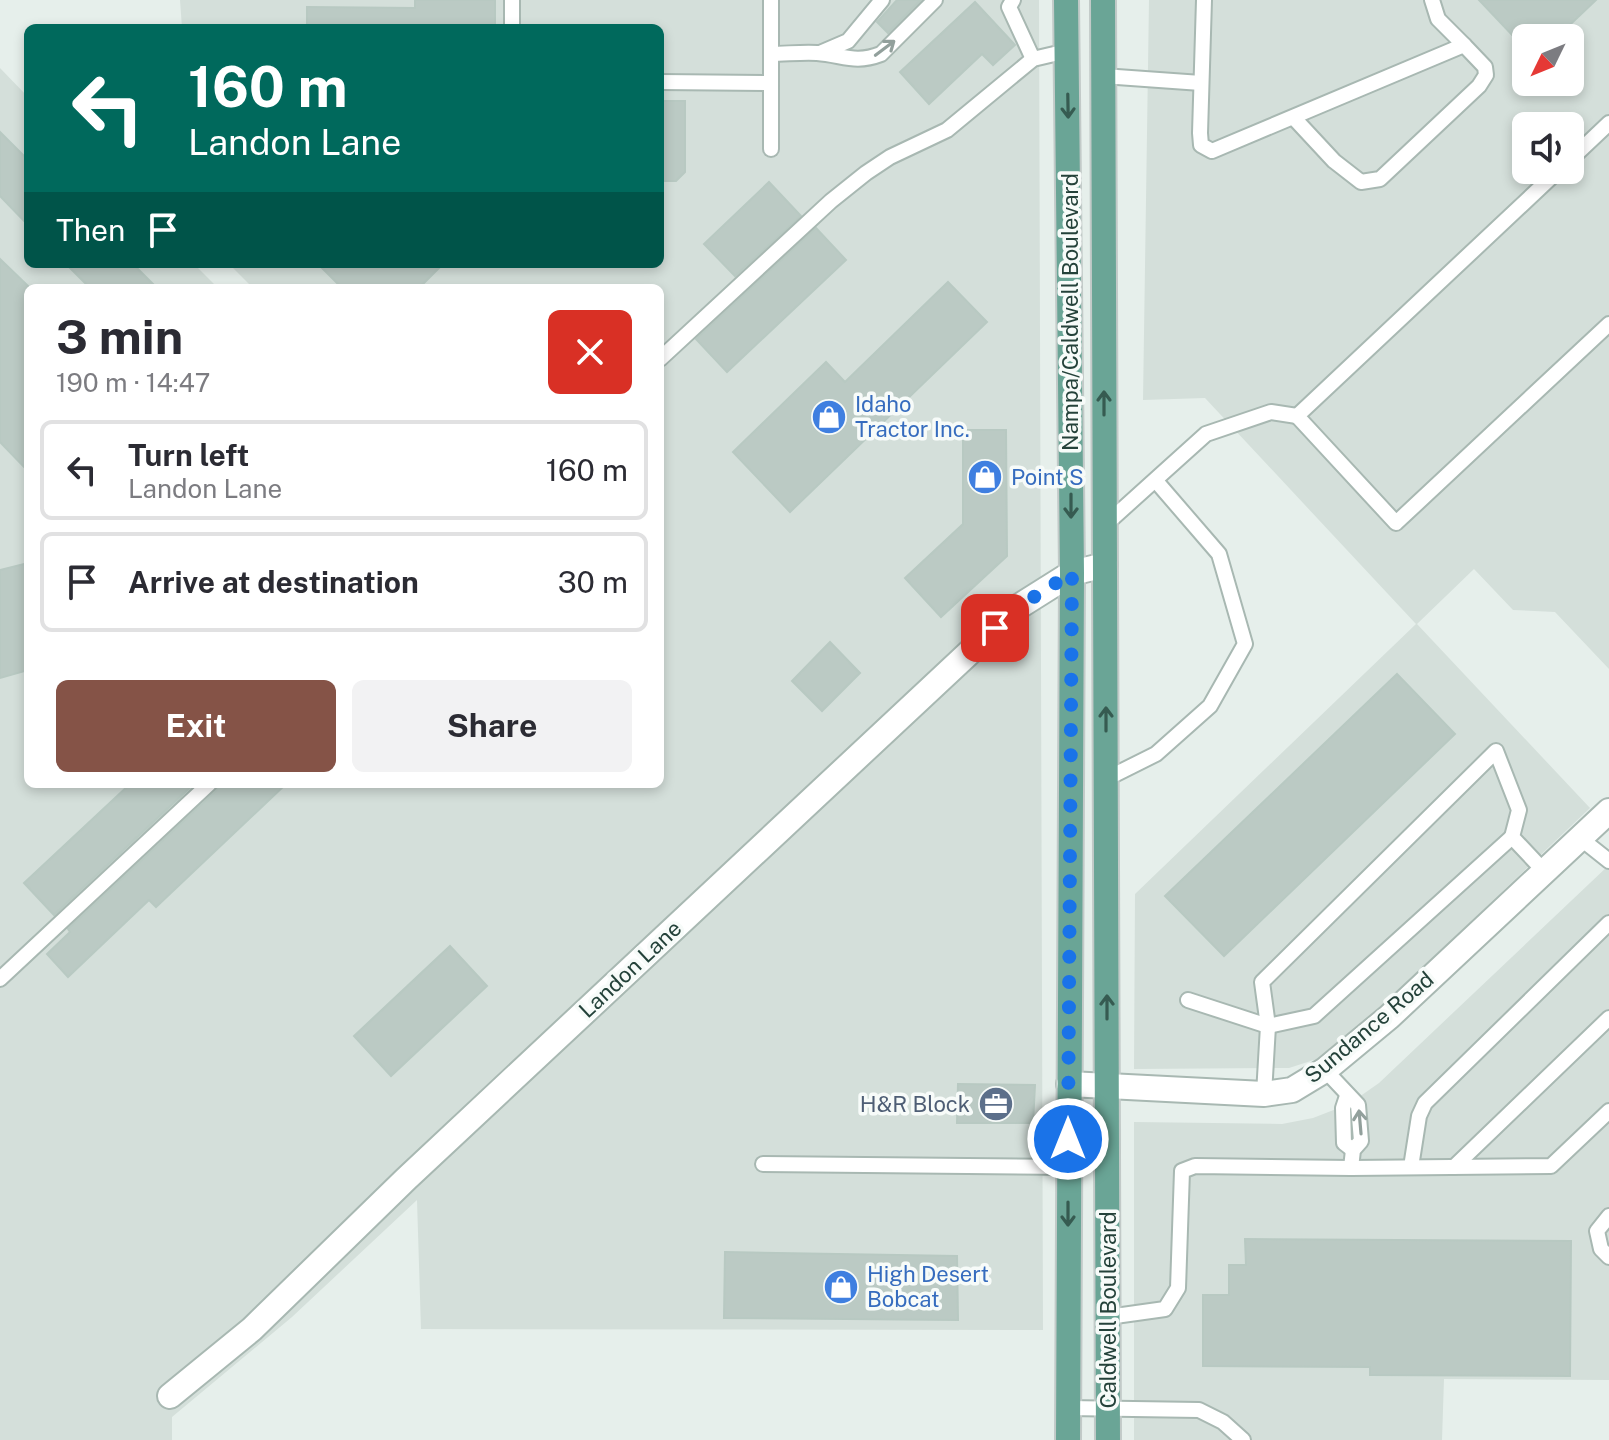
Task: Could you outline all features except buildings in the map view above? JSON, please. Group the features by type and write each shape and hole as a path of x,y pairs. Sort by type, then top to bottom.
{"main road":[{"name":"Nampa/Caldwell Boulevard","path":"1066,0 1072,573 1068,1440"},
{"name":"Nampa/Caldwell Boulevard","path":"1103,0 1107,1085"},
{"name":"Caldwell Boulevard","path":"1107,1085 1108,1440"}],"street":[{"name":"Landon Lane","path":"170,1396 252,1329 406,1179 1018,607 1072,573 1105,565"},
{"name":"Sundance Road","path":"1069,1084 1264,1094 1292,1090 1325,1070 1389,1017 1609,811"}],"lane":[{"path":"512,0 512,24"},
{"path":"771,0 771,149"},
{"path":"820,53 848,41 882,0"},
{"path":"771,54 820,53 842,60 881,54 935,0"},
{"path":"1013,0 1009,7 1033,59"},
{"path":"1204,0 1201,145 1212,151 1464,45"},
{"path":"1294,118 1334,161 1361,182 1380,179 1479,86 1486,75 1485,67 1438,19 1432,0"},
{"path":"664,355 831,201 890,157 947,130 1033,59 1067,51"},
{"path":"1103,76 1201,83"},
{"path":"664,82 771,83"},
{"path":"1584,147 1609,123"},
{"path":"1297,416 1544,184"},
{"path":"1105,525 1206,434 1271,412 1297,416 1396,523 1609,324"},
{"path":"1106,779 1156,754 1210,706 1245,644 1219,554 1156,481"},
{"path":"1188,1000 1268,1026 1314,1016 1512,837 1519,810 1496,751 1262,982 1268,1026 1264,1094"},
{"path":"0,979 205,788"},
{"path":"1512,837 1544,871"},
{"path":"1580,838 1609,861"},
{"path":"1411,1167 1419,1116 1425,1103 1609,923"},
{"path":"1454,1167 1609,1018"},
{"path":"1325,1070 1358,1105 1361,1141 1353,1150 1351,1168"},
{"path":"1108,1317 1165,1309 1174,1298 1178,1288 1182,1171 1195,1166 1551,1166 1609,1111"},
{"path":"763,1164 1068,1167"},
{"path":"1608,1217 1597,1231 1601,1249 1609,1257"},
{"path":"1068,1408 1199,1410 1223,1422 1243,1440"}],"shaded area":[{"path":"180,0 1039,0 1043,1330 421,1329 417,1200 292,1317 172,1417 172,1440 0,1440 0,68 24,93 24,268 198,268 214,284 24,284 24,788 664,788 664,284 249,284 233,268 664,268 664,24 182,24"},
{"path":"1149,0 1609,0 1609,669 1555,612 1513,610 1474,569 1417,624 1590,808 1344,1042 1317,1059 1289,1068 1134,1069 1135,894 1416,624 1205,398 1143,400"},
{"path":"1609,865 1609,1380 1444,1379 1442,1440 1134,1440 1134,1122 1282,1124 1313,1118 1349,1104 1379,1083"}],"place":[{"name":"Idaho Tractor Inc.","path":"829,417"},
{"name":"Point S","path":"985,477"},
{"name":"H&R Block","path":"996,1104"},
{"name":"High Desert Bobcat","path":"841,1287"}],"route":[{"path":"995,628 1018,607 1072,573 1068,1139"}]}
